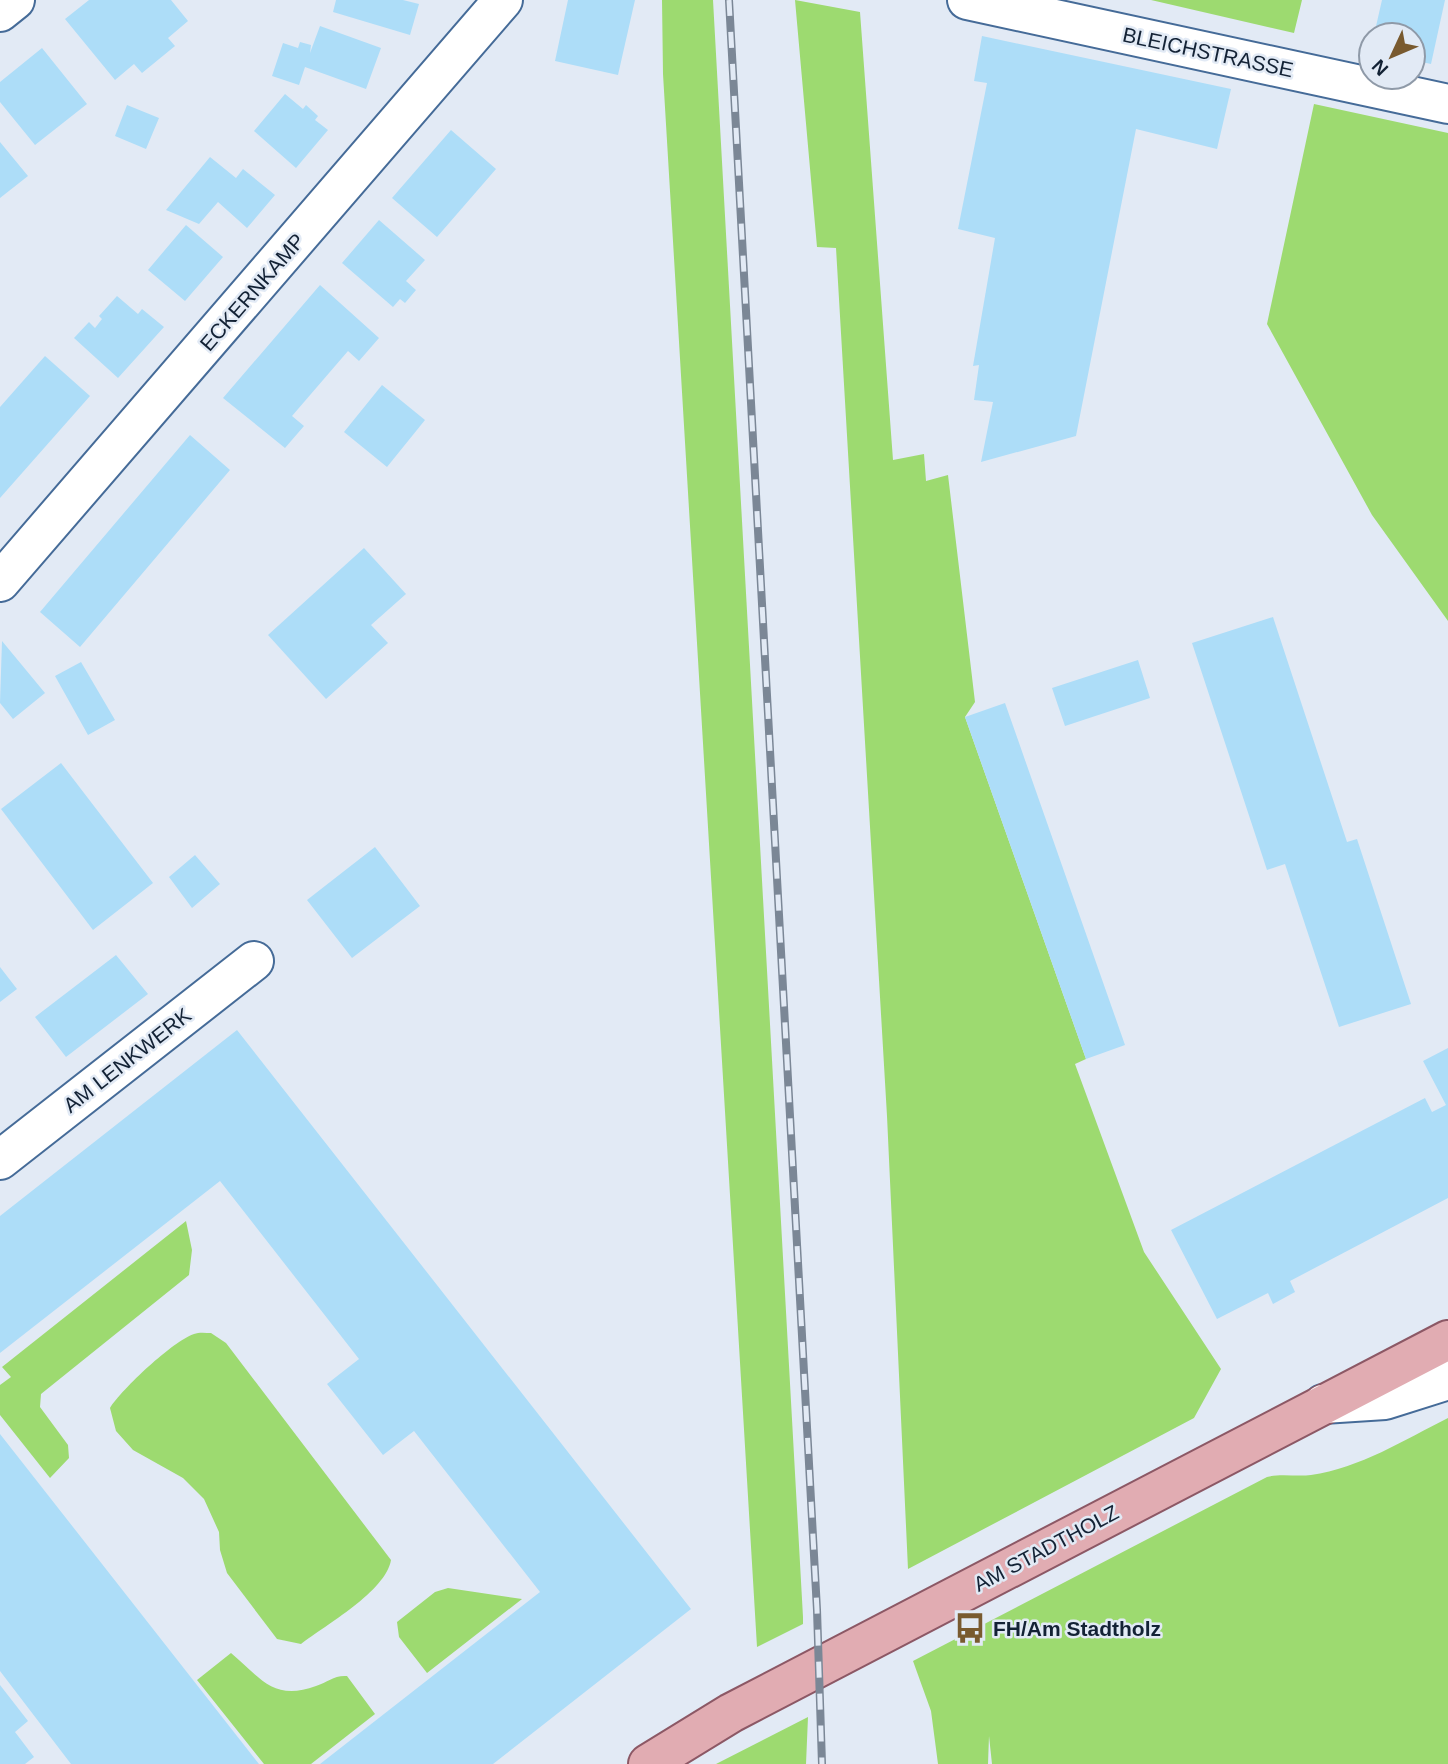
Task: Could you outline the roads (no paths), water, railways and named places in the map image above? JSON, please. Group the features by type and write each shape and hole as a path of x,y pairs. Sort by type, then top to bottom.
{"main road":[{"name":"AM STADTHOLZ","path":"648,1764 731,1713 1448,1340"}],"street":[{"path":"0,12 15,0"},
{"name":"ECKERNKAMP","path":"0,582 503,0"},
{"name":"BLEICHSTRASSE","path":"967,0 1448,104"},
{"name":"AM LENKWERK","path":"0,1160 254,961"},
{"path":"1321,1404 1385,1400 1448,1380"}],"railway":[{"path":"729,0 817,1610 822,1764"}],"place":[{"name":"FH/Am Stadtholz","path":"970,1628"}]}
